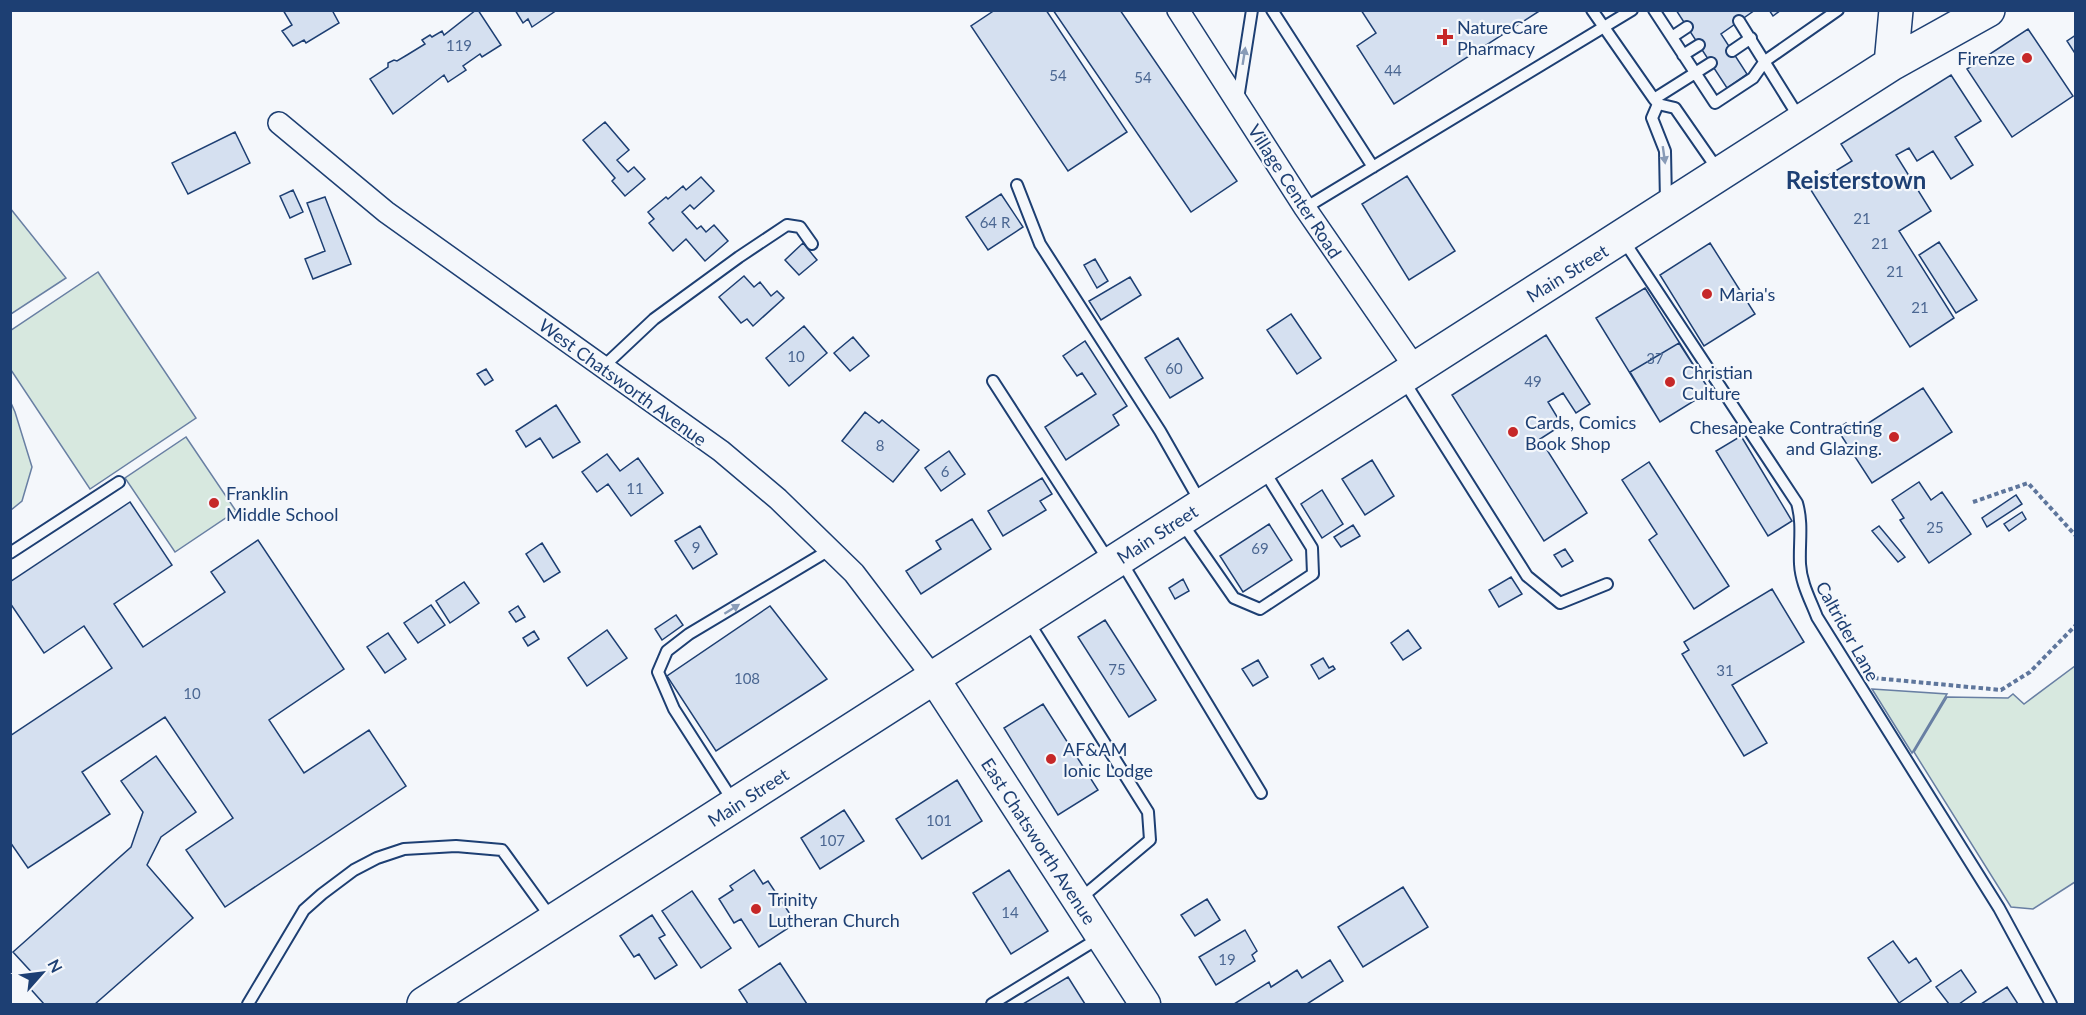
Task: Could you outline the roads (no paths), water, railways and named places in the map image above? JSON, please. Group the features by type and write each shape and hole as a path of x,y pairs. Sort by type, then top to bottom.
{"main road":[{"path":"1891,64 1896,10"},
{"name":"Main Street","path":"424,1005 1891,64 1988,10"}],"street":[{"name":"Village Center Road","path":"1178,10 1409,374"},
{"name":"West Chatsworth Avenue","path":"279,123 386,212 721,451 778,499 854,573 933,677"},
{"name":"East Chatsworth Avenue","path":"933,677 1145,1005"}],"lane":[{"path":"1237,102 1252,10"},
{"path":"1272,10 1373,167"},
{"path":"1592,10 1656,101 1675,108 1721,174"},
{"path":"1305,208 1632,10"},
{"path":"1654,10 1715,103 1753,78 1765,62 1837,11"},
{"path":"1739,21 1802,122"},
{"path":"1672,37 1687,27"},
{"path":"1732,51 1751,39"},
{"path":"1683,55 1699,45"},
{"path":"1666,210 1665,151 1652,118 1656,101 1711,63"},
{"path":"1017,185 1040,244 1160,431 1191,513 1234,598 1260,609 1313,574 1312,548 1262,468"},
{"path":"603,367 654,318 787,225 800,227 812,244"},
{"name":"Caltrider Lane","path":"1622,238 1797,503 1800,516 1800,563 1803,584 1817,617 2000,908 2051,1005"},
{"path":"1409,374 1527,576 1560,603 1607,584"},
{"path":"993,381 1115,561 1261,793"},
{"path":"10,553 119,482"},
{"path":"735,805 674,709 658,672 667,651 689,634 831,549"},
{"path":"1026,618 1148,812 1150,840 1078,900"},
{"path":"248,1005 304,910 354,870 376,858 404,849 456,846 502,850 554,921"},
{"path":"992,1005 1101,936"}],"place":[{"name":"NatureCare Pharmacy","path":"1445,37"},
{"name":"Firenze","path":"2027,58"},
{"name":"Maria's","path":"1707,294"},
{"name":"Christian Culture","path":"1670,382"},
{"name":"Cards, Comics Book Shop","path":"1513,432"},
{"name":"Chesapeake Contracting and Glazing.","path":"1894,437"},
{"name":"Franklin Middle School","path":"214,503"},
{"name":"AF&AM Ionic Lodge","path":"1051,759"},
{"name":"Trinity Lutheran Church","path":"756,909"}],"district":[{"name":"Reisterstown","path":"1856,179"}]}
